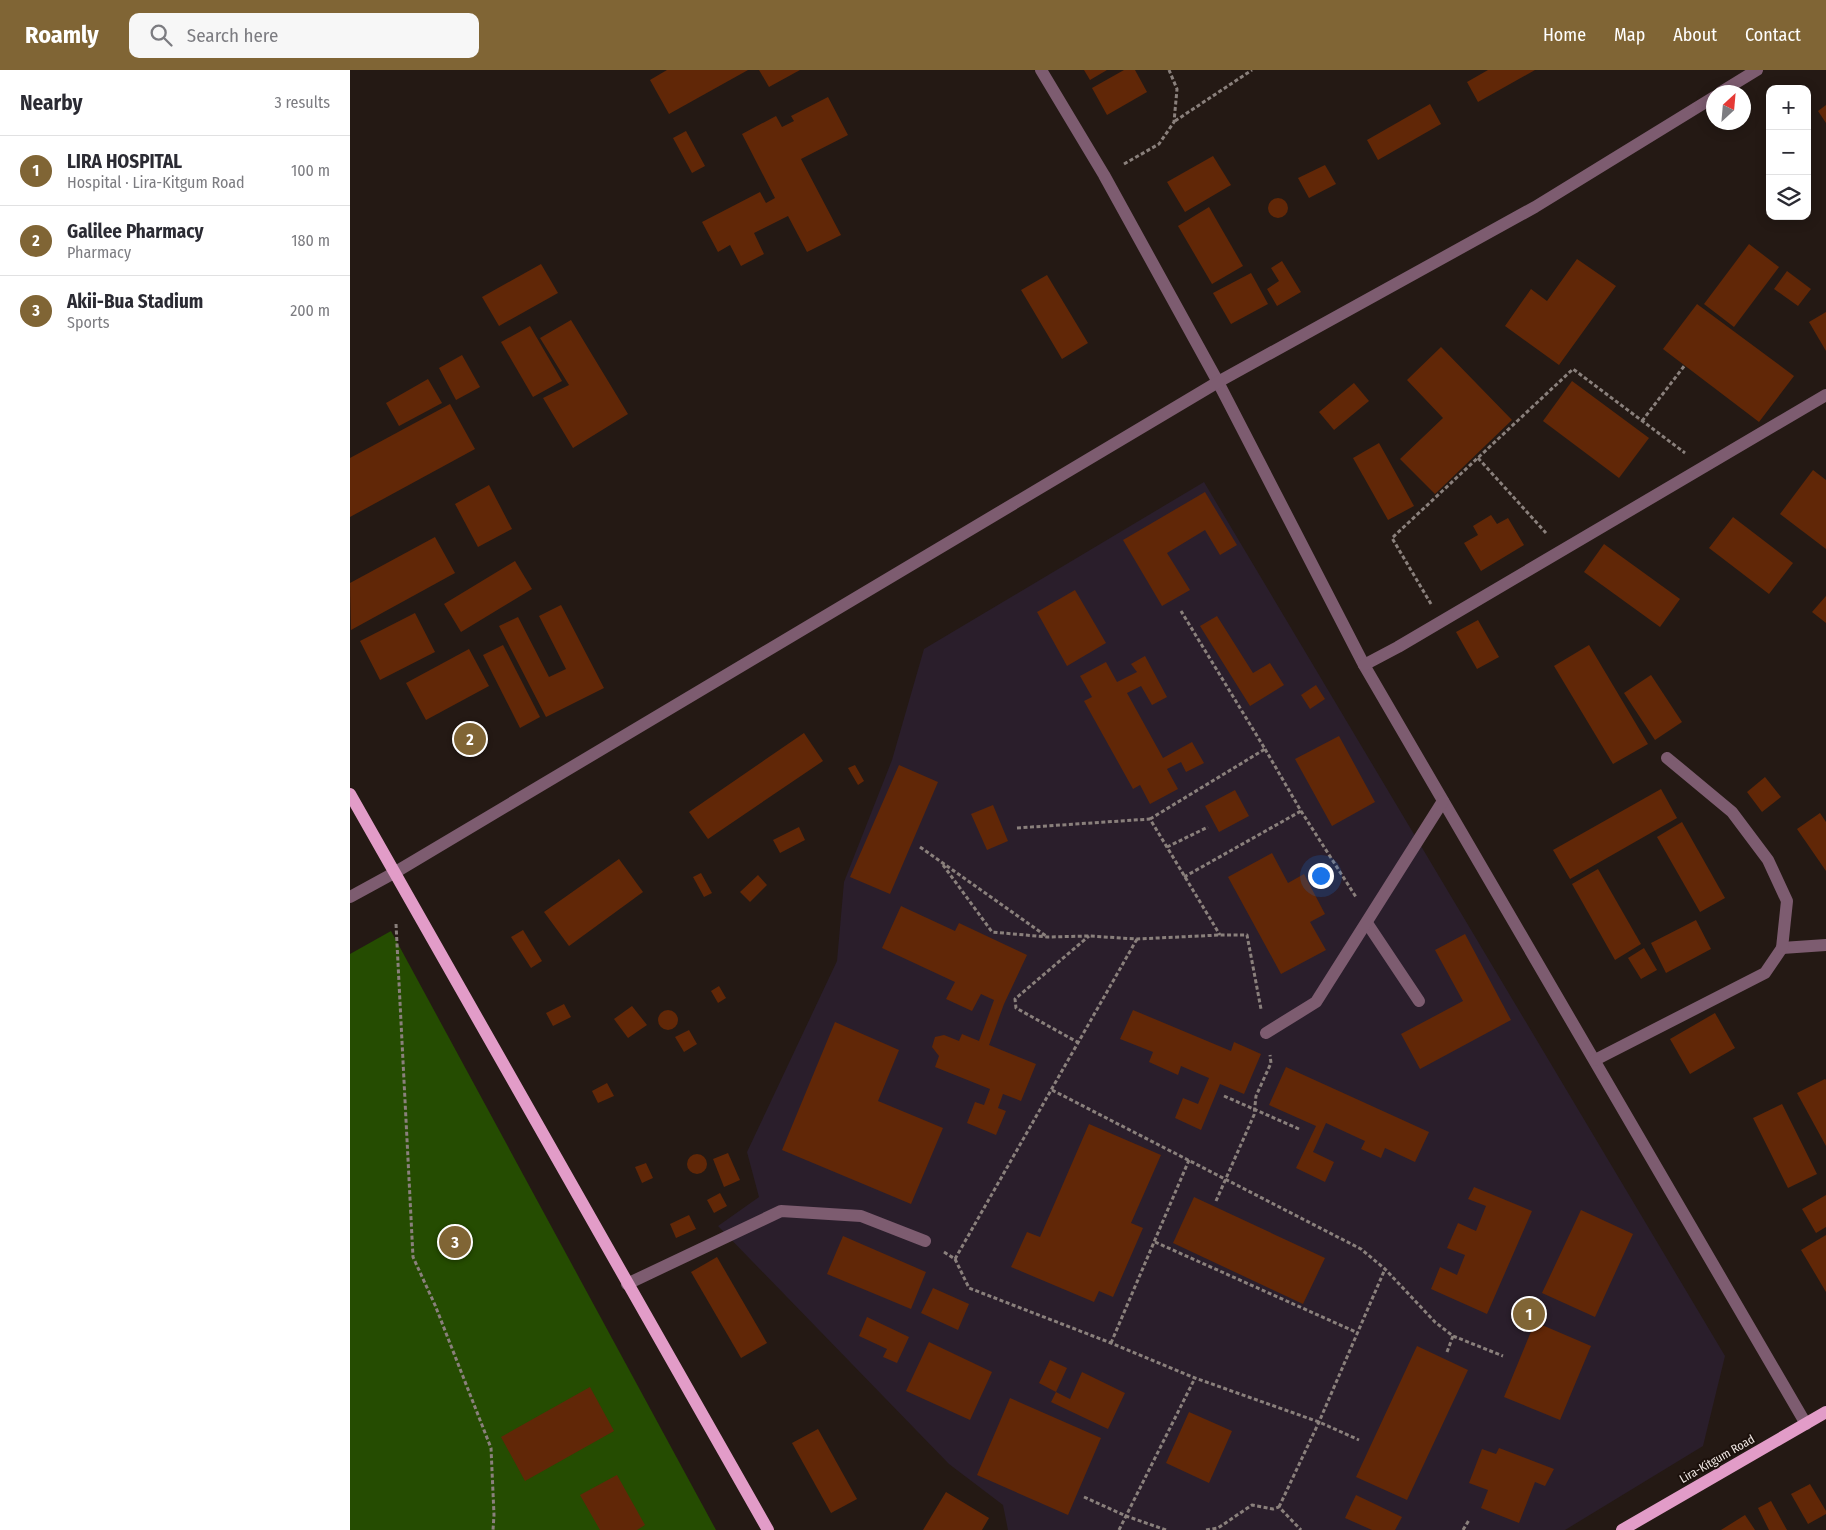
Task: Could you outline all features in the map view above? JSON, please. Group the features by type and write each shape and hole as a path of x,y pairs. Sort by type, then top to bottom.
{"main road":[{"path":"350,794 768,1530"},
{"name":"Lira-Kitgum Road","path":"1622,1530 1826,1412"}],"street":[{"path":"1041,70 1104,176 1218,382 1364,665 1806,1424"},
{"path":"1733,85 1758,70"},
{"path":"350,897 394,873 1218,382 1535,207 1706,102"},
{"path":"1364,665 1826,395"},
{"path":"1595,1060 1765,973 1782,948 1787,901 1768,860 1732,812 1667,758"},
{"path":"1266,1033 1316,1002 1443,801"},
{"path":"1368,920 1419,1001"},
{"path":"1782,948 1826,945"},
{"path":"627,1284 781,1211 861,1216 925,1241"}],"path":[{"path":"1169,70 1177,89 1174,122"},
{"path":"1104,176 1159,144 1174,122 1252,70"},
{"path":"1642,421 1685,365"},
{"path":"1441,621 1392,538 1573,369 1703,467"},
{"path":"1478,458 1562,550"},
{"path":"1182,611 1368,920"},
{"path":"1017,828 1150,819 1265,749"},
{"path":"1184,877 1301,811"},
{"path":"1150,819 1220,934"},
{"path":"1167,848 1208,827"},
{"path":"920,847 1047,936"},
{"path":"943,864 992,932 1137,939 1220,934 1246,936 1271,1063 1256,1096 1254,1115 1216,1201"},
{"path":"396,922 413,1256 491,1448 493,1530"},
{"path":"1079,1043 1016,1008 1015,998 1090,936"},
{"path":"955,1259 1137,939"},
{"path":"1052,1090 1361,1249 1385,1269 1435,1322 1453,1336 1503,1356"},
{"path":"1224,1096 1299,1129"},
{"path":"1111,1343 1189,1160"},
{"path":"925,1241 955,1259 969,1288 1195,1378 1319,1422 1359,1440"},
{"path":"1155,1242 1358,1333"},
{"path":"1206,1530 1218,1528 1252,1505 1273,1509 1279,1507 1319,1422 1385,1269"},
{"path":"1447,1352 1453,1336"},
{"path":"1119,1530 1195,1378"},
{"path":"1084,1496 1126,1516 1166,1530"},
{"path":"1279,1507 1301,1530"},
{"path":"1463,1530 1469,1520"}],"shaded area":[{"path":"1204,482 1725,1356 1703,1446 1565,1530 1008,1530 1003,1505 949,1464 718,1226 759,1197 747,1152 837,961 844,882 892,760 924,649"}],"green space":[{"path":"391,931 716,1530 350,1530 350,954"}],"building":[{"path":"667,70 748,70 669,114 650,80"},
{"path":"759,70 800,70 769,87"},
{"path":"1084,70 1107,70 1090,80"},
{"path":"1124,70 1135,70 1147,92 1107,115 1092,88"},
{"path":"1488,70 1535,70 1478,102 1467,82"},
{"path":"828,97 848,135 801,159 841,235 807,252 788,216 754,233 764,254 741,266 730,245 718,252 702,222 760,192 766,203 775,198 742,134 776,116 782,127 794,121 791,116"},
{"path":"1430,104 1441,124 1378,160 1367,140"},
{"path":"1826,105 1826,123 1818,111"},
{"path":"686,131 705,166 692,173 673,138"},
{"path":"1213,156 1231,185 1185,212 1167,182"},
{"path":"1325,165 1336,184 1309,198 1298,178"},
{"path":"1278,198 1285,201 1288,208 1285,215 1278,218 1271,215 1268,208 1271,201"},
{"path":"1209,207 1243,266 1212,284 1178,226"},
{"path":"1749,244 1779,267 1734,327 1704,304"},
{"path":"1577,259 1616,286 1559,365 1505,326 1531,289 1547,301"},
{"path":"1282,261 1301,292 1277,306 1267,289 1279,281 1271,268"},
{"path":"541,264 558,293 499,326 482,297"},
{"path":"1787,271 1811,289 1798,306 1774,289"},
{"path":"1251,273 1268,304 1231,324 1213,293"},
{"path":"1047,275 1088,343 1062,359 1021,290"},
{"path":"1697,304 1794,376 1759,422 1663,349"},
{"path":"1826,312 1826,351 1809,322"},
{"path":"571,320 628,414 573,448 543,398 569,385 540,338"},
{"path":"530,326 562,381 533,397 501,342"},
{"path":"1441,347 1512,420 1435,494 1400,459 1443,418 1407,380"},
{"path":"462,355 480,387 456,400 439,368"},
{"path":"428,379 442,403 399,426 386,403"},
{"path":"1572,381 1649,438 1619,478 1543,421"},
{"path":"1354,383 1369,401 1334,430 1319,412"},
{"path":"450,404 475,449 350,517 350,458"},
{"path":"1379,443 1414,506 1388,520 1353,458"},
{"path":"1813,470 1826,480 1826,549 1780,514"},
{"path":"489,485 512,529 478,547 455,504"},
{"path":"1205,492 1237,545 1220,555 1205,530 1167,553 1190,590 1162,606 1123,540"},
{"path":"1491,515 1497,524 1508,518 1524,545 1481,571 1464,543 1478,535 1473,526"},
{"path":"1733,517 1793,563 1769,594 1709,548"},
{"path":"435,537 455,573 351,630 350,583"},
{"path":"1604,544 1680,599 1660,627 1584,572"},
{"path":"515,561 532,589 461,632 444,604"},
{"path":"1075,590 1106,643 1067,666 1037,612"},
{"path":"1826,596 1826,623 1812,612"},
{"path":"561,605 604,688 546,717 499,626 518,617 549,677 566,669 539,616"},
{"path":"415,613 435,652 380,680 360,641"},
{"path":"1217,616 1253,673 1270,663 1284,685 1250,706 1200,626"},
{"path":"1478,620 1499,657 1477,669 1456,632"},
{"path":"503,645 540,717 520,728 483,655"},
{"path":"1589,645 1648,744 1613,764 1554,666"},
{"path":"469,649 489,686 426,720 406,683"},
{"path":"1145,656 1167,697 1152,705 1141,686 1127,693 1163,758 1192,742 1204,763 1186,772 1181,762 1167,769 1178,789 1150,804 1140,785 1133,789 1084,701 1092,697 1080,676 1106,662 1117,682 1137,672 1131,664"},
{"path":"1651,675 1682,722 1655,740 1624,693"},
{"path":"1316,685 1325,699 1310,709 1301,695"},
{"path":"804,733 823,761 708,839 689,812"},
{"path":"1339,736 1375,802 1332,826 1295,759"},
{"path":"855,765 864,781 858,785 848,768"},
{"path":"899,765 938,782 890,894 850,877"},
{"path":"1765,777 1781,797 1762,812 1747,792"},
{"path":"1661,789 1677,818 1570,879 1553,850"},
{"path":"1235,790 1249,816 1219,832 1205,806"},
{"path":"993,805 1008,841 987,850 971,814"},
{"path":"1820,813 1826,822 1826,871 1797,829"},
{"path":"1682,822 1725,898 1700,912 1657,837"},
{"path":"799,827 805,840 780,853 773,840"},
{"path":"1272,853 1288,883 1304,874 1325,914 1310,922 1326,950 1281,974 1228,877"},
{"path":"619,859 643,892 569,946 544,912"},
{"path":"1598,869 1641,944 1615,960 1572,884"},
{"path":"701,873 712,893 704,897 693,877"},
{"path":"758,875 767,885 750,902 740,892"},
{"path":"901,906 955,931 959,923 1027,955 1004,1004 989,1045 1036,1064 1021,1101 1003,1094 998,1108 1006,1111 996,1135 967,1123 975,1102 984,1105 990,1089 935,1067 939,1056 932,1047 935,1037 944,1035 959,1041 962,1034 979,1041 994,1000 981,994 972,1011 946,999 955,982 882,948"},
{"path":"1696,920 1711,949 1666,973 1651,943"},
{"path":"523,930 542,961 531,968 511,937"},
{"path":"1465,934 1511,1020 1420,1069 1401,1034 1463,1001 1435,950"},
{"path":"1644,948 1657,970 1641,979 1628,958"},
{"path":"719,986 726,998 718,1003 711,991"},
{"path":"564,1004 571,1017 553,1026 546,1013"},
{"path":"632,1006 647,1025 628,1038 614,1019"},
{"path":"668,1010 675,1013 678,1020 675,1027 668,1030 661,1027 658,1020 661,1013"},
{"path":"1133,1010 1231,1051 1234,1042 1261,1054 1244,1094 1220,1084 1201,1130 1175,1118 1183,1098 1198,1104 1209,1078 1181,1066 1178,1075 1149,1062 1153,1052 1120,1039"},
{"path":"1715,1013 1735,1048 1690,1074 1670,1039"},
{"path":"835,1022 899,1050 878,1101 943,1128 911,1204 782,1150"},
{"path":"689,1030 697,1044 684,1052 675,1037"},
{"path":"1286,1067 1429,1132 1415,1162 1385,1148 1381,1158 1361,1149 1365,1141 1326,1123 1313,1152 1334,1162 1325,1182 1296,1168 1316,1126 1269,1105"},
{"path":"1826,1080 1826,1146 1797,1093"},
{"path":"607,1083 614,1096 598,1103 592,1091"},
{"path":"1782,1104 1817,1174 1788,1188 1753,1118"},
{"path":"1089,1124 1161,1155 1131,1223 1143,1228 1113,1297 1099,1291 1094,1302 1011,1267 1027,1232 1040,1237"},
{"path":"728,1153 740,1180 724,1187 713,1159"},
{"path":"697,1154 704,1157 707,1164 704,1171 697,1174 690,1171 687,1164 690,1157"},
{"path":"646,1163 653,1178 642,1183 635,1167"},
{"path":"1474,1187 1532,1211 1487,1314 1431,1289 1440,1267 1457,1275 1465,1255 1447,1248 1458,1223 1476,1231 1486,1206 1468,1199"},
{"path":"720,1193 727,1206 714,1213 707,1200"},
{"path":"1826,1195 1826,1227 1816,1233 1802,1209"},
{"path":"1194,1197 1325,1258 1303,1304 1173,1243"},
{"path":"1581,1210 1633,1234 1595,1317 1542,1293"},
{"path":"689,1215 696,1229 676,1238 670,1224"},
{"path":"1826,1235 1826,1292 1801,1250"},
{"path":"843,1236 926,1272 911,1309 827,1274"},
{"path":"717,1257 767,1343 741,1358 691,1272"},
{"path":"933,1288 969,1304 958,1330 921,1313"},
{"path":"867,1317 909,1337 897,1363 883,1357 887,1349 859,1336"},
{"path":"1535,1322 1591,1346 1560,1420 1504,1397"},
{"path":"929,1342 992,1372 970,1420 906,1391"},
{"path":"1417,1346 1468,1370 1407,1500 1356,1477"},
{"path":"1050,1360 1067,1368 1056,1392 1039,1383"},
{"path":"1082,1372 1125,1393 1108,1429 1051,1402 1056,1392 1070,1399"},
{"path":"590,1387 614,1431 525,1481 501,1437"},
{"path":"1010,1398 1101,1438 1068,1515 977,1475"},
{"path":"1189,1412 1232,1431 1209,1483 1166,1463"},
{"path":"818,1429 857,1499 831,1513 792,1443"},
{"path":"1499,1448 1554,1469 1545,1486 1535,1482 1519,1523 1481,1508 1488,1490 1469,1483 1482,1449 1496,1454"},
{"path":"617,1475 645,1525 637,1530 600,1530 580,1495"},
{"path":"1810,1484 1826,1514 1808,1524 1791,1494"},
{"path":"946,1492 989,1518 982,1530 923,1530"},
{"path":"1356,1495 1402,1517 1395,1530 1372,1530 1345,1518"},
{"path":"1771,1501 1787,1530 1769,1530 1758,1508"},
{"path":"1745,1515 1755,1530 1721,1530"}],"place":[{"name":"Galilee Pharmacy","path":"470,739"},
{"name":"Akii-Bua Stadium","path":"455,1242"},
{"name":"LIRA HOSPITAL","path":"1529,1314"}]}
